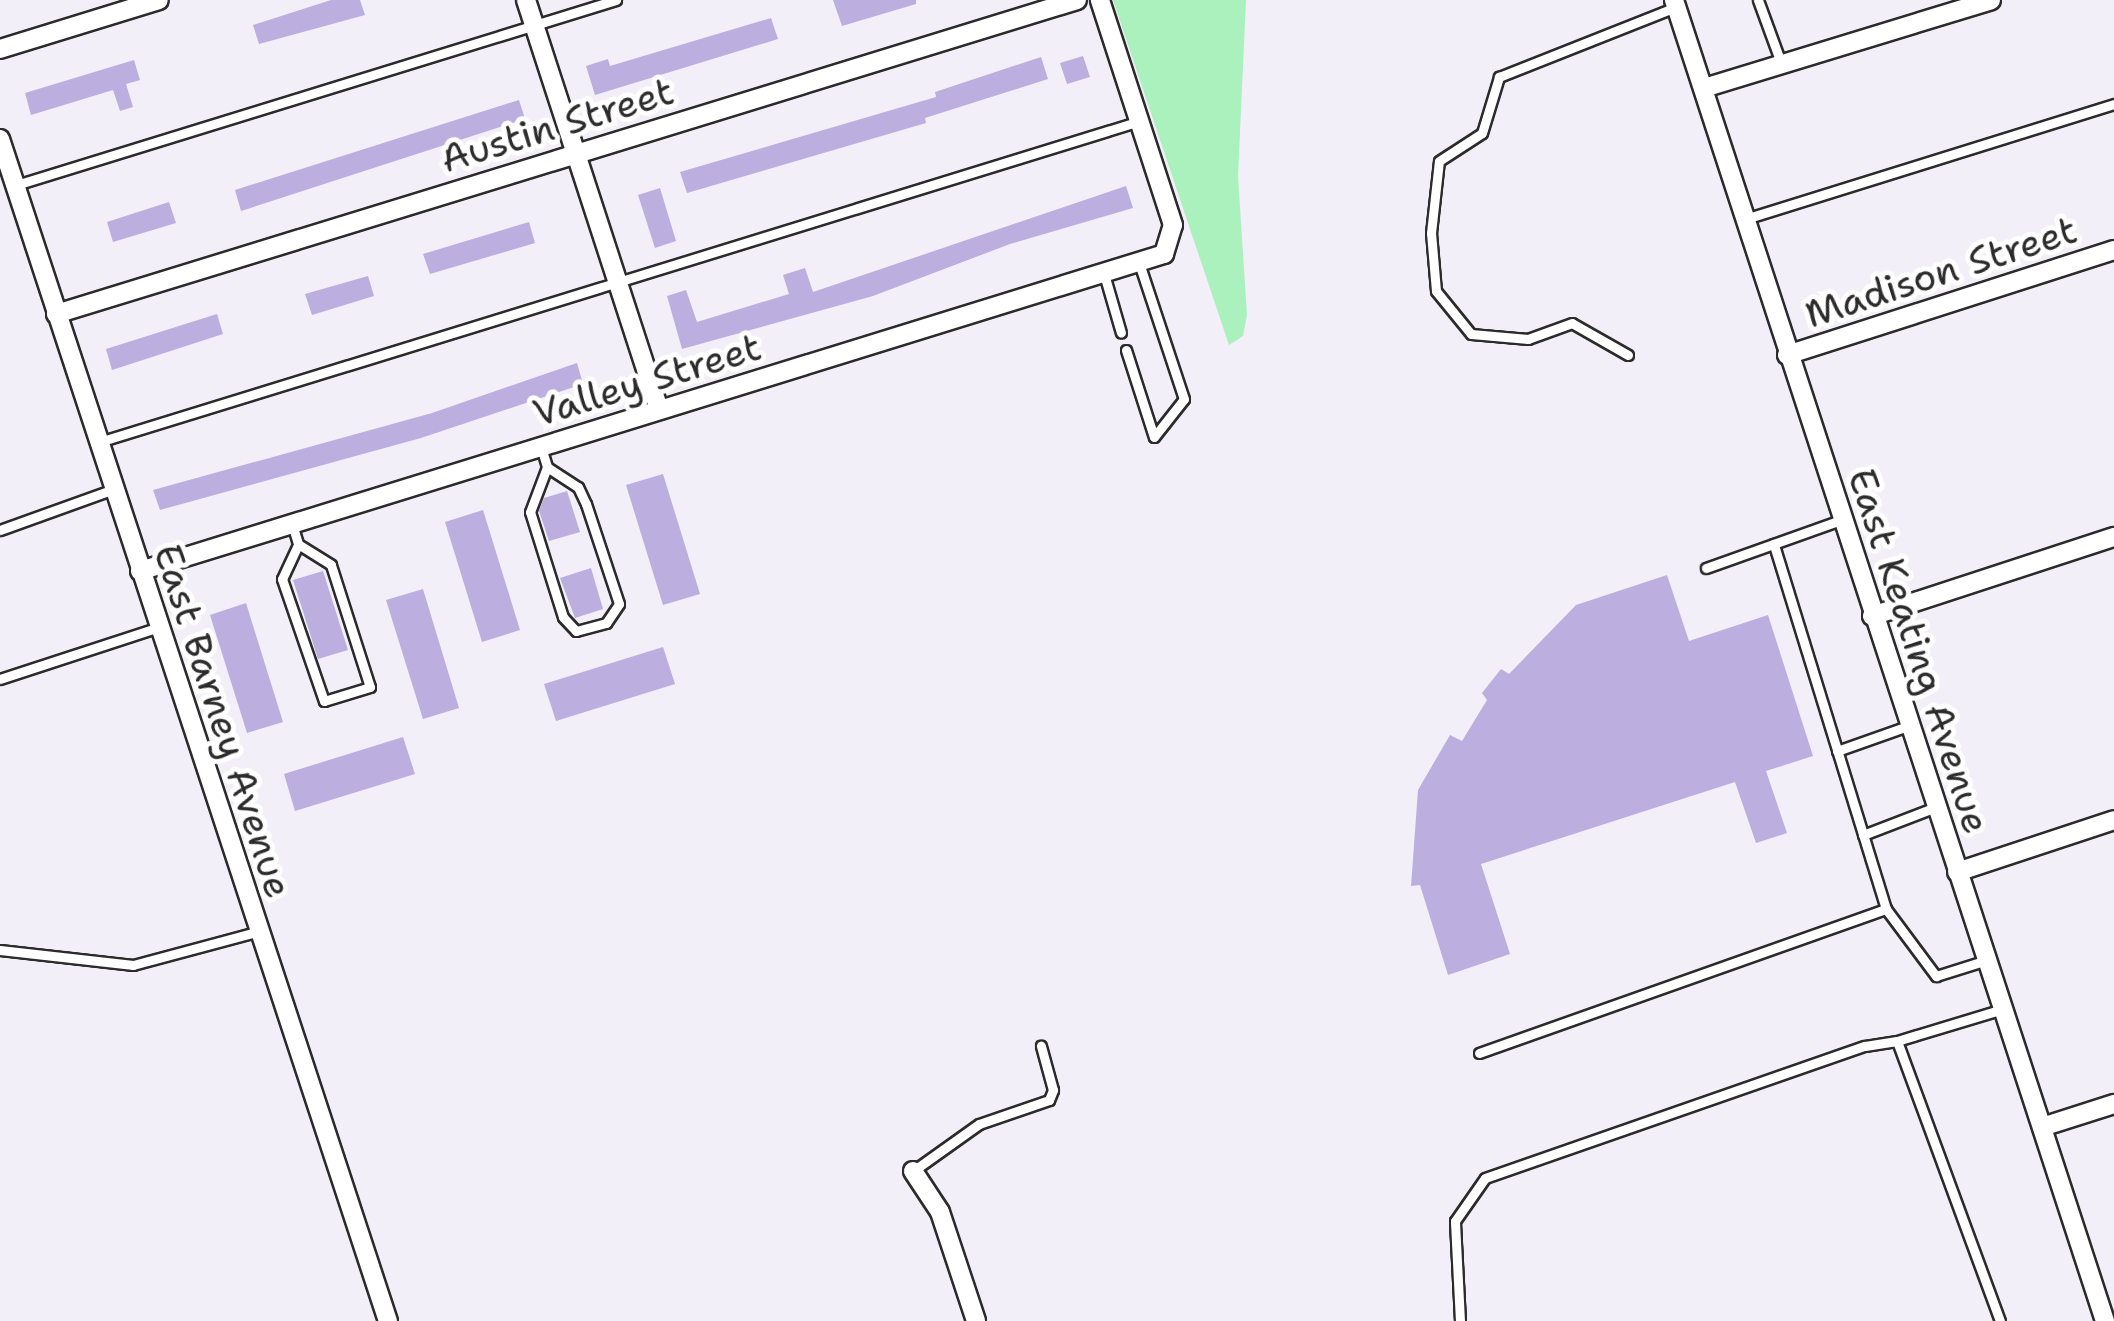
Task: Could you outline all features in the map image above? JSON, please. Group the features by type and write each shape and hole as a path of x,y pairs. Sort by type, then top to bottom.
{"street":[{"path":"0,49 159,0"},
{"path":"526,0 659,410"},
{"name":"Austin Street","path":"56,314 1077,0"},
{"path":"1100,0 1140,121"},
{"path":"1704,88 1992,0"},
{"name":"East Keating Avenue","path":"1675,3 1840,520 2105,1321"},
{"name":"Valley Street","path":"140,571 1139,264 1170,248 1170,216 1140,121"},
{"name":"East Barney Avenue","path":"0,139 256,932 388,1321"},
{"name":"Madison Street","path":"1788,355 2114,250"},
{"path":"1872,616 2114,537"},
{"path":"1957,872 2114,820"},
{"path":"2042,1126 2114,1104"},
{"path":"912,1171 940,1212 976,1321"}],"lane":[{"path":"15,185 616,0"},
{"path":"1758,0 1782,64"},
{"path":"1628,355 1572,323 1528,339 1471,334 1436,290 1430,233 1440,161 1482,133 1499,77 1675,3"},
{"path":"1745,219 2114,104"},
{"path":"99,442 1140,121"},
{"path":"1126,350 1154,437 1184,399 1139,264"},
{"path":"1104,274 1121,333"},
{"path":"540,447 548,468 578,487 620,604 606,623 568,628 530,502 548,468"},
{"path":"0,530 114,489"},
{"path":"1706,568 1840,520"},
{"path":"292,524 298,544 282,579 324,702 370,688 332,564 298,544"},
{"path":"1774,544 1886,909 1936,976 1986,960"},
{"path":"0,679 159,627"},
{"path":"1838,750 1908,726"},
{"path":"1863,834 1936,807"},
{"path":"1480,1054 1886,909"},
{"path":"0,950 134,966 256,932"},
{"path":"1460,1321 1455,1221 1484,1178 1864,1046 1897,1041 2003,1010"},
{"path":"1897,1041 2000,1321"},
{"path":"912,1171 979,1124 1049,1100 1053,1090 1040,1046"}],"green space":[{"path":"1113,0 1246,0 1238,176 1247,315 1243,336 1229,345"}],"building":[{"path":"331,0 360,0 365,15 259,44 253,25"},
{"path":"833,0 916,0 916,4 842,26"},
{"path":"771,18 778,39 595,95 586,66 608,59 610,66"},
{"path":"1083,56 1090,77 1067,84 1060,63"},
{"path":"1041,57 1048,79 925,118 926,123 687,193 680,172 936,97 935,92"},
{"path":"134,60 140,80 126,84 133,107 120,111 113,90 31,115 25,93"},
{"path":"519,100 525,119 241,211 235,190"},
{"path":"1126,186 1133,208 1010,244 873,296 682,349 667,296 686,290 697,322 789,294 783,275 805,268 813,292"},
{"path":"660,188 676,241 655,248 638,195"},
{"path":"169,202 176,223 113,242 107,222"},
{"path":"529,222 535,243 430,274 423,254"},
{"path":"368,276 374,296 312,315 305,294"},
{"path":"217,314 223,334 112,370 106,349"},
{"path":"577,363 583,384 421,438 160,510 153,490 432,413"},
{"path":"663,474 700,594 663,605 626,485"},
{"path":"567,491 580,532 549,541 539,511 544,498"},
{"path":"483,510 520,630 482,642 445,522"},
{"path":"591,568 603,609 575,618 560,578"},
{"path":"323,571 348,650 318,659 293,580"},
{"path":"1667,575 1689,641 1768,615 1813,756 1766,771 1787,833 1756,843 1735,782 1481,864 1510,954 1448,975 1420,885 1411,886 1418,790 1450,735 1462,741 1487,700 1482,693 1501,669 1509,674 1576,605"},
{"path":"423,589 459,708 423,719 386,600"},
{"path":"246,603 283,722 247,733 210,615"},
{"path":"663,647 675,684 556,721 544,684"},
{"path":"403,737 415,774 295,811 284,774"}]}
